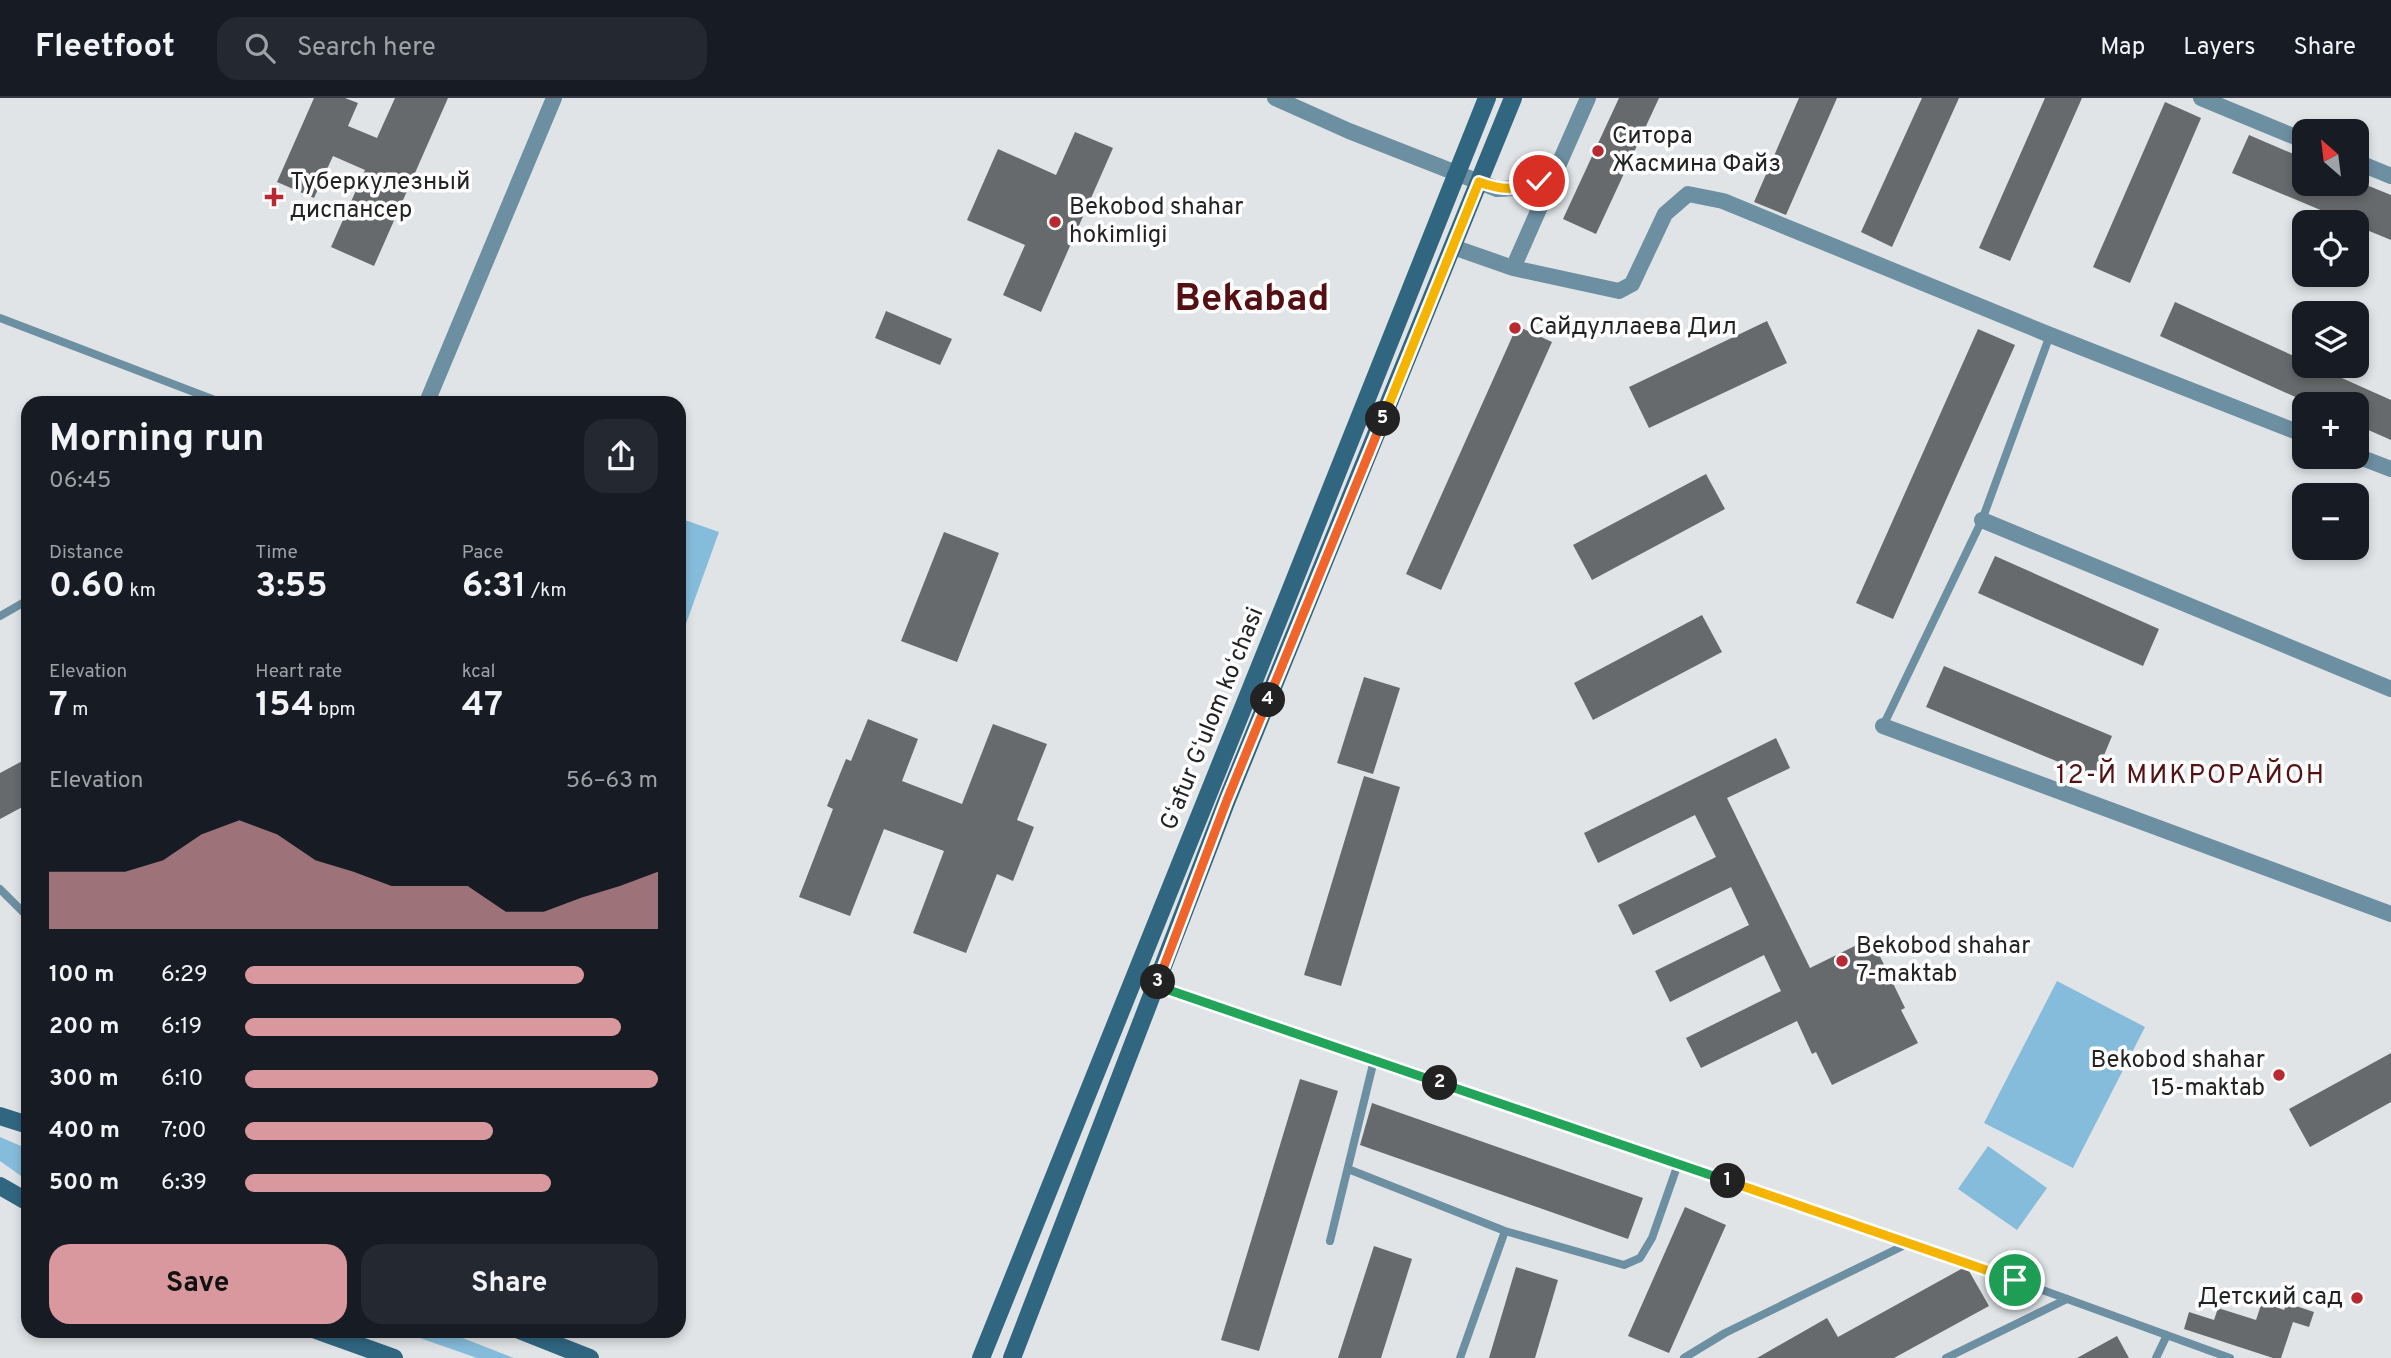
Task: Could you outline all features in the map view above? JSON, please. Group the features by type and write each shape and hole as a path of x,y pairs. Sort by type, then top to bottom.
{"main road":[{"name":"Gʻafur Gʻulom koʻchasi","path":"1012,1358 1157,986 1219,796 1487,98"},
{"name":"Gʻafur Gʻulom koʻchasi","path":"981,1358 1133,978 1219,796 1453,247 1513,98"},
{"path":"0,1116 21,1123"},
{"path":"0,1185 21,1198"},
{"path":"338,1338 394,1358"},
{"path":"539,1338 590,1358"}],"street":[{"path":"430,396 554,98"},
{"path":"1275,98 1349,131 1497,189 1517,189 1539,181 1558,166"},
{"path":"1513,268 1588,98"},
{"path":"2201,98 2292,136"},
{"path":"2370,167 2391,176"},
{"path":"1453,247 1513,268 1619,291 1632,284 1665,214 1688,194 1723,201 2050,335 2292,430"},
{"path":"2369,461 2391,469"},
{"path":"1982,520 2391,689"},
{"path":"1883,726 2391,914"}],"lane":[{"path":"0,318 204,396"},
{"path":"1883,726 1982,520 2050,335"},
{"path":"0,616 21,604"},
{"path":"0,889 21,910"},
{"path":"1157,986 1909,1243 2230,1358"},
{"path":"1330,1241 1374,1060"},
{"path":"1348,1168 1505,1231 1624,1265 1640,1258 1652,1238 1678,1164"},
{"path":"1460,1358 1505,1231"},
{"path":"1684,1358 1725,1333 1909,1243"},
{"path":"1946,1358 2067,1299"},
{"path":"2156,1358 2167,1335"}],"shaded area":[{"path":"686,520 719,532 686,624"},
{"path":"2057,981 2145,1027 2073,1168 1984,1123"},
{"path":"0,1137 21,1146 21,1176 0,1161"},
{"path":"1988,1146 2047,1188 2017,1230 1958,1189"},
{"path":"420,1338 463,1338 514,1358 477,1358"}],"building":[{"path":"314,98 345,98 358,103 348,126 377,138 395,98 448,98 374,266 331,247 365,170 333,156 314,198 277,182"},
{"path":"1619,98 1659,98 1596,234 1563,219"},
{"path":"1799,98 1837,98 1786,215 1754,202"},
{"path":"1922,98 1959,98 1892,247 1861,232"},
{"path":"2045,98 2082,98 2010,261 1979,248"},
{"path":"2165,102 2201,118 2130,283 2093,267"},
{"name":"Bekobod shahar hokimligi","path":"1075,132 1113,148 1041,312 1003,295 1025,245 967,220 998,149 1056,175"},
{"path":"2249,135 2292,153 2292,196 2370,196 2370,186 2391,195 2391,240 2369,231 2369,210 2320,210 2232,173"},
{"path":"2175,302 2292,355 2292,378 2342,378 2391,400 2391,440 2369,430 2369,392 2292,392 2292,395 2160,336"},
{"path":"886,311 952,339 940,365 875,338"},
{"path":"1767,321 1787,363 1649,428 1629,387"},
{"path":"1517,326 1552,342 1441,590 1406,574"},
{"path":"1978,329 2015,345 1893,619 1856,603"},
{"path":"1706,474 1725,509 1592,580 1573,545"},
{"path":"944,532 999,553 957,662 901,641"},
{"path":"1995,556 2159,629 2143,666 1978,593"},
{"path":"1702,615 1722,652 1593,720 1574,683"},
{"path":"1944,666 2112,736 2095,777 1926,707"},
{"path":"1364,677 1400,688 1373,774 1337,763"},
{"path":"868,719 918,739 902,781 962,804 993,724 1047,744 1017,820 1034,827 1013,881 997,874 966,953 913,933 944,851 884,829 850,916 799,897 833,809 827,806 846,759 851,761"},
{"path":"1776,738 1790,768 1727,798 1810,968 1871,938 1905,1008 1901,1010 1918,1043 1832,1085 1816,1052 1812,1054 1797,1021 1701,1068 1686,1038 1781,991 1764,955 1670,1002 1655,971 1749,925 1731,887 1633,935 1618,905 1716,857 1695,815 1598,863 1584,833"},
{"path":"21,762 21,808 0,819 0,773"},
{"path":"1364,776 1400,787 1341,986 1304,975"},
{"path":"2391,1053 2391,1102 2310,1147 2289,1109"},
{"path":"1300,1079 1338,1091 1259,1351 1221,1340"},
{"path":"1372,1103 1643,1198 1628,1239 1360,1145"},
{"path":"1685,1207 1726,1225 1669,1353 1628,1336"},
{"path":"1374,1246 1412,1259 1381,1358 1338,1358"},
{"path":"1516,1267 1558,1280 1535,1358 1489,1358"},
{"path":"1963,1268 1969,1271 1989,1306 1894,1358 1757,1358 1827,1318 1838,1337"},
{"path":"2262,1302 2284,1310 2287,1303 2314,1312 2309,1327 2293,1322 2281,1358 2273,1358 2184,1329 2189,1312 2214,1320 2218,1308 2256,1320"},
{"path":"2117,1336 2129,1358 2077,1358"}],"place":[{"name":"Ситора Жасмина Файз","path":"1598,151"},
{"name":"Туберкулезный диспансер","path":"274,197"},
{"name":"Bekobod shahar hokimligi","path":"1055,222"},
{"name":"Сайдуллаева Дил","path":"1515,328"},
{"name":"Bekobod shahar 7-maktab","path":"1842,961"},
{"name":"Bekobod shahar 15-maktab","path":"2279,1075"},
{"name":"Детский сад","path":"2357,1298"}],"district":[{"name":"Bekabad","path":"1252,300"},
{"name":"12-Й МИКРОРАЙОН","path":"2191,776"}],"route":[{"path":"1539,181 1517,189 1497,189 1479,182 1227,800 1157,986 2015,1280"}]}
